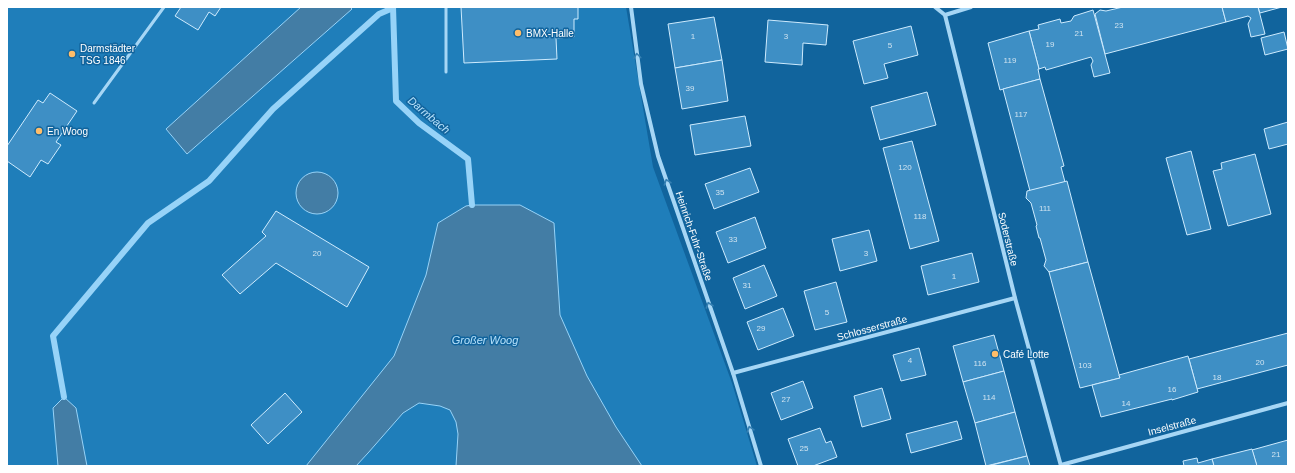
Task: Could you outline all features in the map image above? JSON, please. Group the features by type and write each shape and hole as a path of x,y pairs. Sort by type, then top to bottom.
{"street":[{"name":"Heinrich-Fuhr-Straße","path":"631,7 641,84 658,156 733,373 761,466"},
{"path":"935,7 945,15 971,7"},
{"name":"Soderstraße","path":"945,15 1014,298 1061,466"},
{"name":"Schlosserstraße","path":"733,373 1014,298"},
{"name":"Inselstraße","path":"1061,466 1288,403"}],"lane":[{"path":"94,103 164,7"},
{"path":"446,7 446,72"}],"shaded area":[{"path":"7,7 626,7 653,167 732,383 757,466 7,466"}],"water":[{"path":"301,7 350,7 352,9 187,154 166,129"},
{"path":"317,172 325,174 334,182 338,193 336,201 328,210 317,214 309,212 300,204 296,193 298,185 306,176"},
{"name":"Großer Woog","path":"520,205 554,223 560,315 587,376 616,427 642,466 456,466 458,434 456,422 450,410 440,406 419,403 403,413 356,466 306,466 394,356 426,275 438,223 466,206"},
{"path":"64,397 76,408 87,466 58,466 53,408"}],"building":[{"path":"181,7 221,7 215,16 209,12 198,30 175,16"},
{"name":"BMX-Halle","path":"461,7 578,7 578,19 574,19 574,37 556,38 557,59 464,63"},
{"path":"1123,7 1222,7 1226,22 1105,54 1095,14 1100,10 1106,11"},
{"path":"1222,7 1258,7 1265,34 1251,37 1248,24 1251,18 1248,16 1226,22"},
{"path":"1258,7 1282,7 1260,13"},
{"path":"1093,10 1110,73 1094,77 1091,65 1093,61 1091,57 1046,70 1045,67 1039,69 1029,31 1039,29 1038,25 1060,19 1061,23 1071,21 1074,16"},
{"path":"714,17 722,60 675,68 668,24"},
{"path":"768,20 828,25 826,45 803,43 802,65 765,62"},
{"path":"911,26 918,55 884,64 888,78 864,84 853,41"},
{"path":"1029,31 1039,69 1040,79 1000,90 988,43"},
{"path":"1284,32 1288,49 1265,55 1261,38"},
{"path":"722,60 728,101 682,109 675,68"},
{"path":"1040,79 1064,166 1061,167 1065,182 1030,191 1003,89"},
{"path":"927,92 936,125 880,140 871,107"},
{"path":"50,93 77,111 56,142 61,145 48,164 41,160 30,177 7,161 7,146 38,100 43,103"},
{"path":"745,116 751,146 695,155 690,125"},
{"path":"1288,122 1288,144 1269,149 1264,129"},
{"path":"912,141 939,241 910,249 883,148"},
{"path":"1191,151 1211,229 1187,235 1166,158"},
{"path":"1255,154 1271,214 1228,226 1213,171 1222,169 1221,163"},
{"path":"750,168 759,192 714,209 705,184"},
{"path":"1067,181 1088,262 1049,272 1044,266 1046,260 1031,203 1026,198 1027,191"},
{"path":"276,211 369,267 347,307 276,263 240,294 222,275 266,236 262,232"},
{"path":"755,217 766,248 728,263 716,232"},
{"path":"869,230 877,261 840,271 832,239"},
{"path":"972,253 979,282 928,295 921,266"},
{"path":"1088,262 1120,378 1080,388 1049,272"},
{"path":"764,265 777,296 745,309 733,278"},
{"path":"836,282 847,322 815,330 804,291"},
{"path":"783,308 794,336 758,350 747,322"},
{"path":"1288,333 1288,365 1197,389 1189,359"},
{"path":"994,335 1004,371 963,382 953,346"},
{"path":"919,348 926,375 901,381 893,355"},
{"path":"1188,356 1198,392 1172,400 1101,417 1092,385 1120,378 1119,375"},
{"path":"1004,371 1015,412 975,423 963,382"},
{"path":"803,381 813,408 781,420 771,393"},
{"path":"882,388 891,419 862,427 854,396"},
{"path":"285,393 302,412 268,444 251,425"},
{"path":"1015,412 1027,456 986,466 975,423"},
{"path":"957,421 962,439 911,453 906,434"},
{"path":"820,428 826,443 831,441 837,457 813,466 798,466 788,439"},
{"path":"1288,440 1288,466 1257,466 1252,450"},
{"path":"1252,449 1257,466 1214,466 1212,459"},
{"path":"1027,456 1030,466 988,466"},
{"path":"1197,458 1198,463 1212,459 1214,466 1184,466 1183,461"}],"waterway":[{"name":"Darmbach","path":"393,7 396,101 419,123 468,159 472,205"},
{"path":"64,397 53,336 148,223 209,181 273,109 379,14 393,8"}],"place":[{"name":"BMX-Halle","path":"518,33"},
{"name":"Darmstädter TSG 1846","path":"72,54"},
{"name":"En Woog","path":"39,131"},
{"name":"Café Lotte","path":"995,354"}]}
